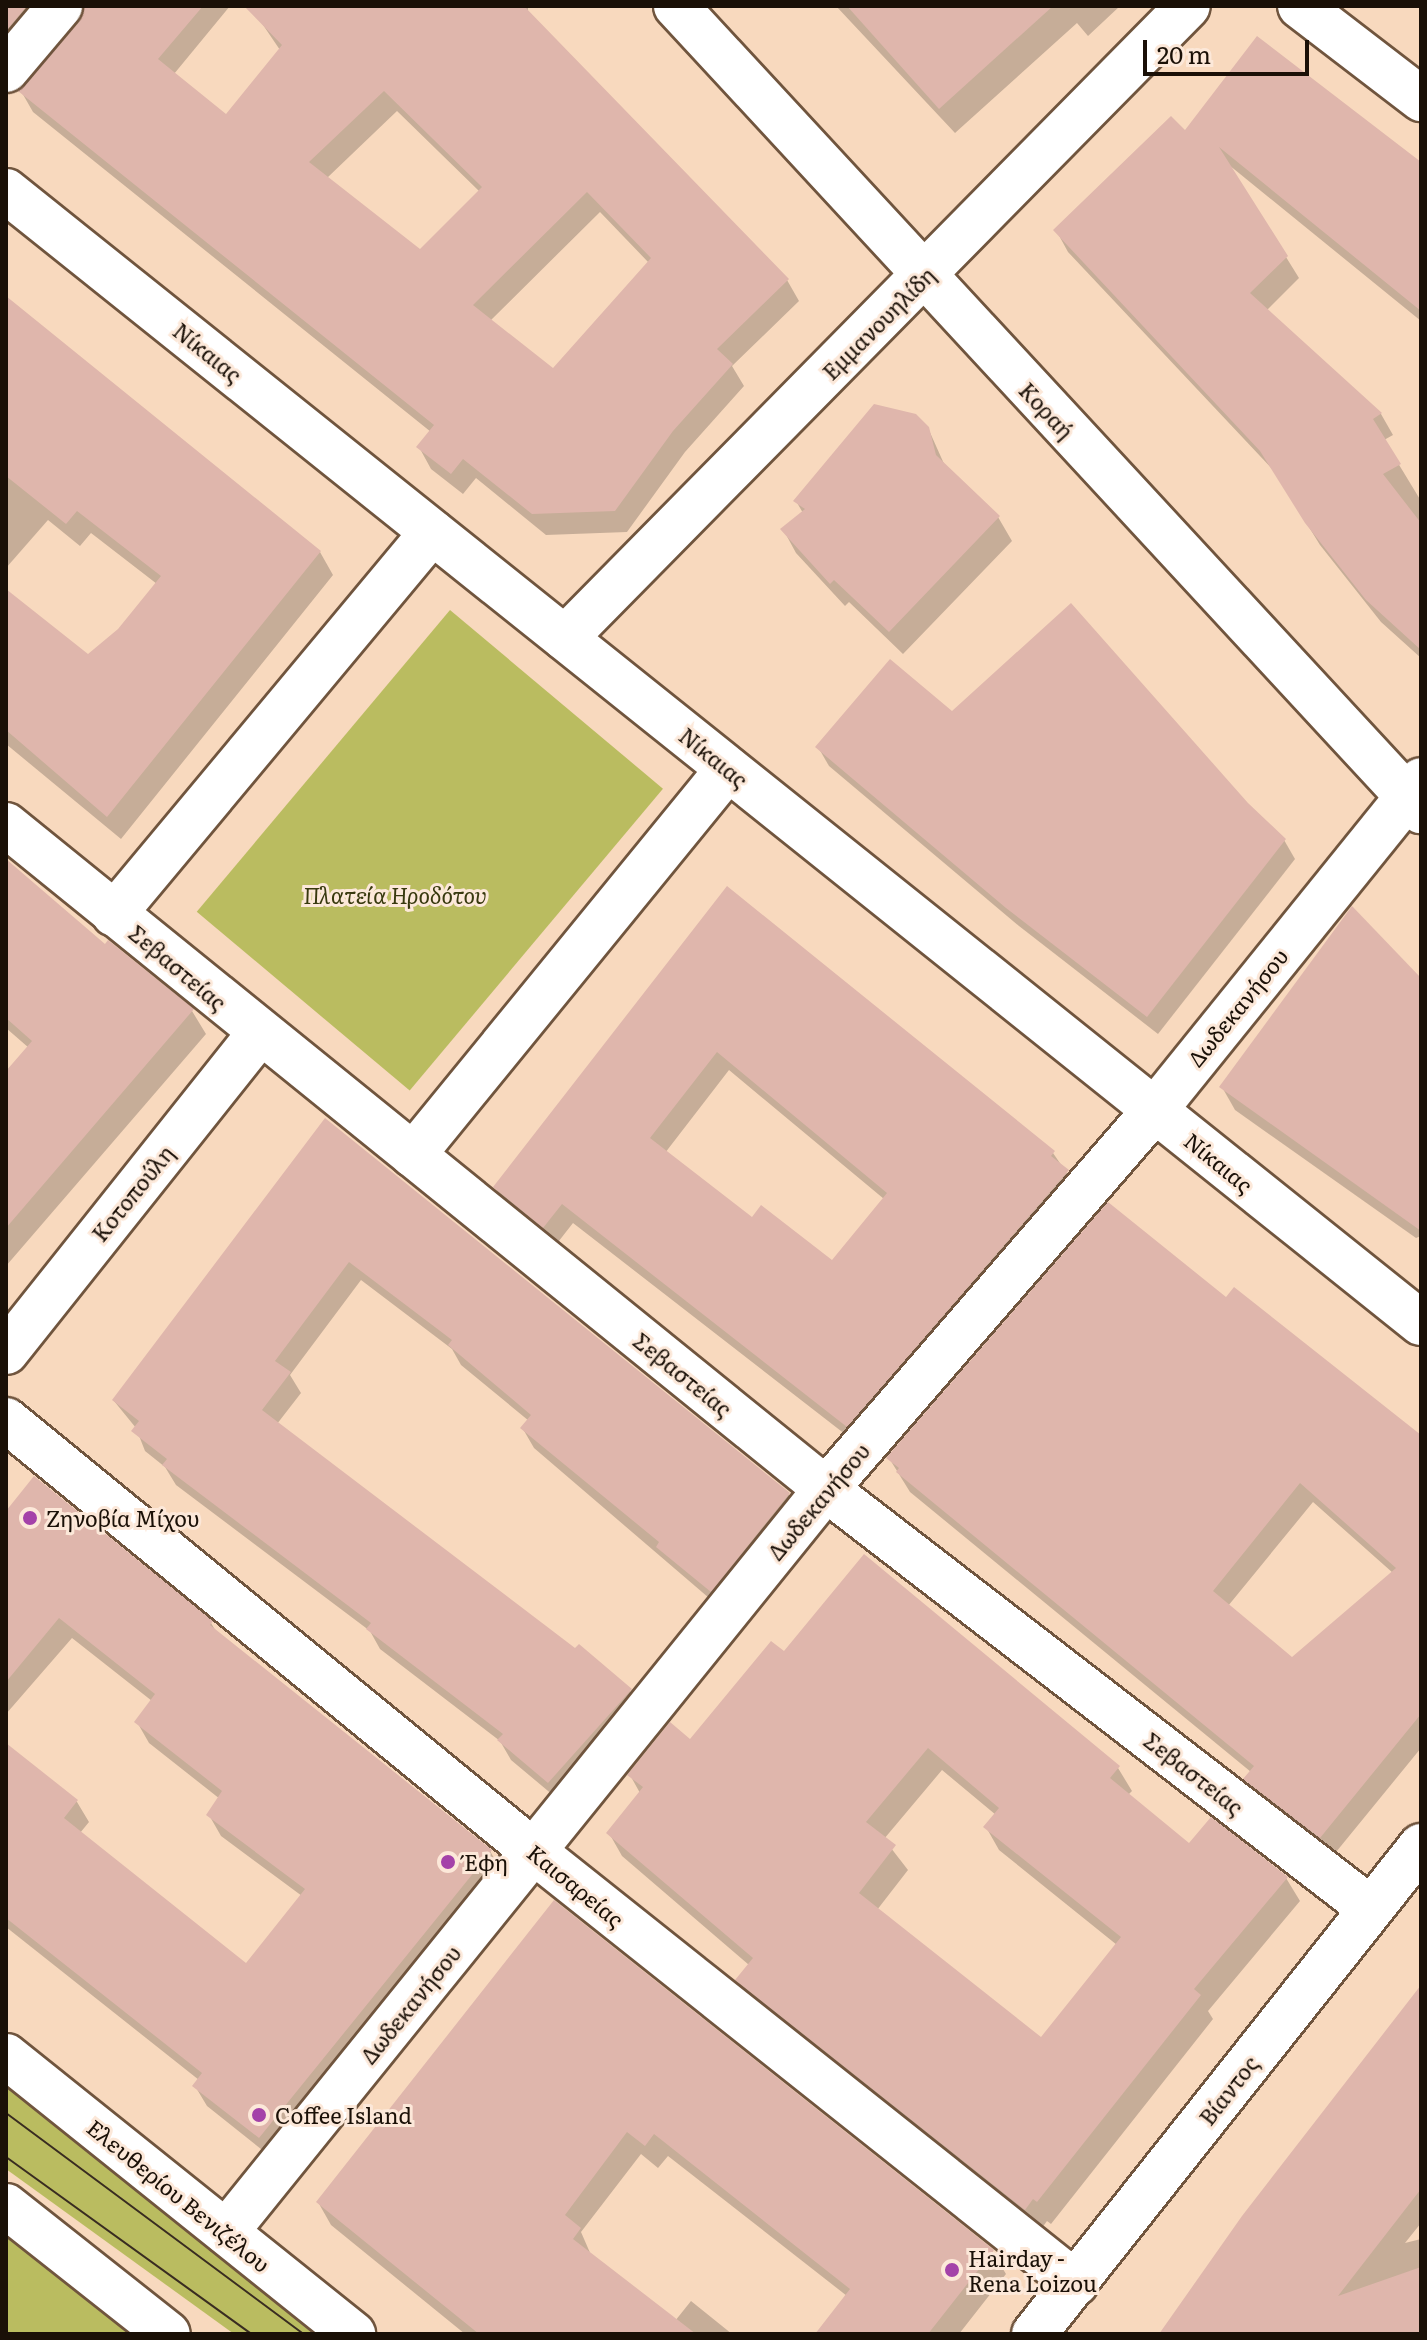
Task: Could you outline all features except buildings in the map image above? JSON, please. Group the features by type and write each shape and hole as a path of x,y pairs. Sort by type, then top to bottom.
{"street":[{"path":"6,70 60,6"},
{"name":"Κοραή","path":"676,6 923,278 1417,795"},
{"name":"Εμμανουηλίδη","path":"565,638 1188,6"},
{"path":"1300,6 1421,99"},
{"name":"Νίκαιας","path":"6,191 1421,1323"},
{"path":"114,914 432,532"},
{"path":"413,1155 728,769"},
{"name":"Δωδεκανήσου","path":"226,2232 826,1489 1154,1111 1417,795"},
{"name":"Σεβαστείας","path":"6,825 259,1034 826,1489 1371,1909"},
{"name":"Κοτοπούλη","path":"6,1352 259,1034"},
{"name":"Καισαρείας","path":"6,1420 533,1851 1076,2283"},
{"name":"Βίαντος","path":"1034,2334 1421,1846"},
{"name":"Ελευθερίου Βενιζέλου","path":"6,2056 353,2334"},
{"path":"6,2206 168,2334"}],"green space":[{"name":"Πλατεία Ηροδότου","path":"450,610 663,789 410,1091 197,912"},
{"path":"6,2064 340,2334 234,2334 6,2169"},
{"path":"6,2228 144,2334 6,2334"}],"tram line":[{"path":"6,2113 304,2334"},
{"path":"6,2157 251,2334"}],"place":[{"name":"Ζηνοβία Μίχου","path":"30,1518"},
{"name":"Έφη","path":"448,1862"},
{"name":"Coffee Island","path":"259,2115"},
{"name":"Hairday - Rena Loizou","path":"952,2270"}]}
